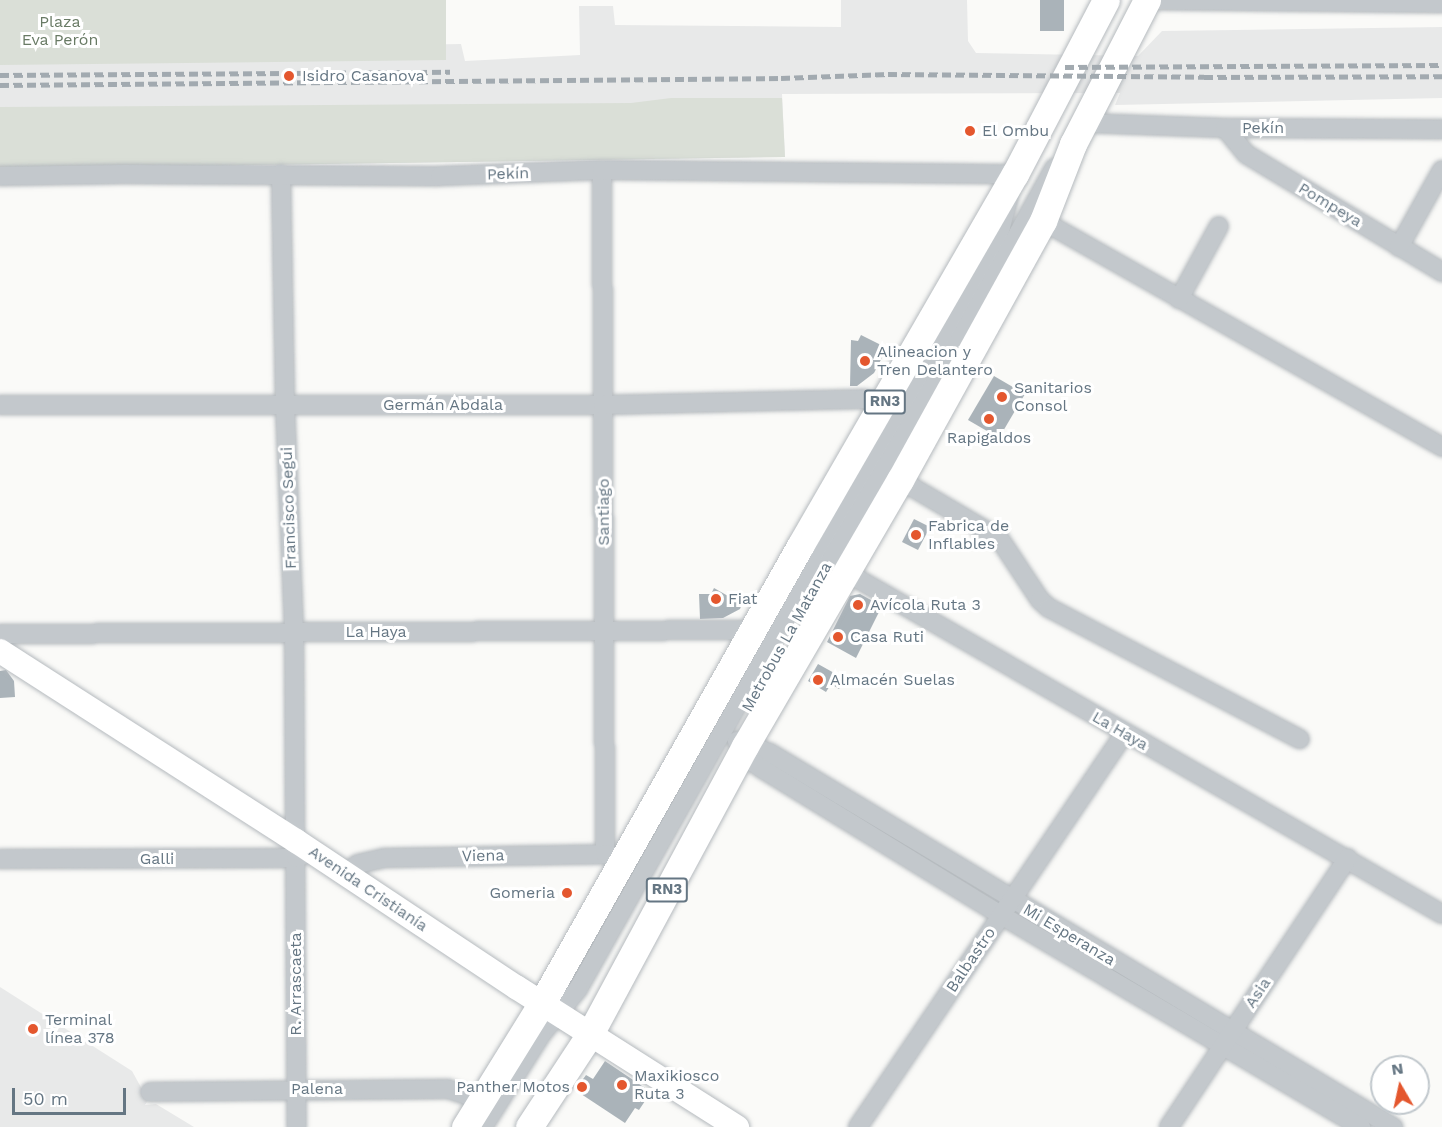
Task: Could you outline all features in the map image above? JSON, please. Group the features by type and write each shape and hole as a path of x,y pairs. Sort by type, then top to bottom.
{"highway":[{"name":"RN3","path":"529,1127 590,1034 725,734 823,559 885,402 1015,174 1106,0"},
{"name":"RN3","path":"465,1127 482,1100 555,1011 614,857 725,734 753,630 900,480 1043,221 1079,133 1146,1"}],"main road":[{"name":"Avenida Cristianía","path":"0,651 302,850 345,873 736,1127"}],"street":[{"path":"1146,1 1442,3"},
{"name":"Pekín","path":"1079,133 1225,128 1442,129"},
{"name":"Pompeya","path":"1225,128 1246,154 1442,272"},
{"name":"Metrobus La Matanza","path":"823,559 946,364 1047,178 1079,133"},
{"name":"Pekín","path":"0,176 281,174 440,176 602,170 1015,174"},
{"name":"Santiago","path":"602,170 604,632 614,857"},
{"path":"1399,247 1442,170"},
{"name":"Francisco Segui","path":"281,174 285,406 302,850"},
{"name":"Metrobus La Matanza","path":"823,559 986,262 1001,227 1015,174"},
{"path":"1043,221 1442,447"},
{"path":"1179,299 1219,226"},
{"name":"Germán Abdala","path":"0,405 603,405 862,399 885,402"},
{"path":"900,480 999,538 1040,600 1049,608 1299,739"},
{"name":"La Haya","path":"823,559 1124,734 1348,858 1442,914"},
{"name":"La Haya","path":"0,634 753,630"},
{"path":"483,1127 555,1011 589,990 725,734"},
{"name":"Mi Esperanza","path":"725,734 754,763 1006,907 1227,1039 1361,1127"},
{"name":"Balbastro","path":"858,1127 1124,734"},
{"name":"Galli","path":"0,859 302,850"},
{"name":"R. Arrascaeta","path":"297,1127 302,850"},
{"name":"Viena","path":"345,873 358,864 384,858 614,857"},
{"name":"Asia","path":"1169,1127 1348,858"},
{"path":"495,1127 555,1011"},
{"name":"Mi Esperanza","path":"1227,1039 1392,1127"},
{"name":"Palena","path":"150,1092 296,1088 448,1089 482,1100"}],"shaded area":[{"path":"841,0 967,0 968,41 976,53 1138,56 1162,31 1442,27 1442,98 1115,105 1120,93 782,94 785,157 0,169 0,59 223,48 461,44 465,61 580,55 579,6 613,6 615,25 841,27"},
{"name":"Terminal línea 378","path":"0,987 132,1071 148,1100 145,1105 156,1104 194,1127 0,1127"}],"green space":[{"name":"Plaza Eva Perón","path":"0,0 446,0 446,60 0,65"},
{"path":"671,98 782,98 785,157 0,169 0,107 631,103"}],"building":[{"path":"1040,0 1064,0 1064,31 1040,31"},
{"name":"Alineacion y Tren Delantero","path":"861,335 887,348 874,373 857,386 850,386 851,340 858,341"},
{"path":"994,376 1025,394 999,438 968,420"},
{"name":"Fabrica de Inflables","path":"914,519 930,527 918,550 902,542"},
{"name":"Fiat","path":"714,588 742,604 740,609 723,618 700,619 699,594 711,594"},
{"path":"860,594 882,606 856,658 827,642 850,596"},
{"path":"818,664 845,679 839,689 831,684 826,692 808,681"},
{"path":"6,670 14,681 15,697 0,698 0,671"},
{"path":"605,1061 651,1092 639,1110 635,1108 625,1123 575,1090 586,1075 593,1079"}],"railway":[{"path":"1065,67 1442,65"},
{"path":"0,75 450,72"},
{"path":"0,85 781,78 888,74 1204,77 1442,76"}],"place":[{"name":"Isidro Casanova","path":"289,76"},
{"name":"El Ombu","path":"970,131"},
{"name":"Alineacion y Tren Delantero","path":"865,361"},
{"name":"Sanitarios Consol","path":"1002,397"},
{"name":"Rapigaldos","path":"989,419"},
{"name":"Fabrica de Inflables","path":"916,535"},
{"name":"Fiat","path":"716,599"},
{"name":"Avícola Ruta 3","path":"858,605"},
{"name":"Casa Ruti","path":"838,637"},
{"name":"Almacén Suelas","path":"818,680"},
{"name":"Gomeria","path":"567,893"},
{"name":"Terminal línea 378","path":"33,1029"},
{"name":"Maxikiosco Ruta 3","path":"622,1085"},
{"name":"Panther Motos","path":"582,1087"}]}
